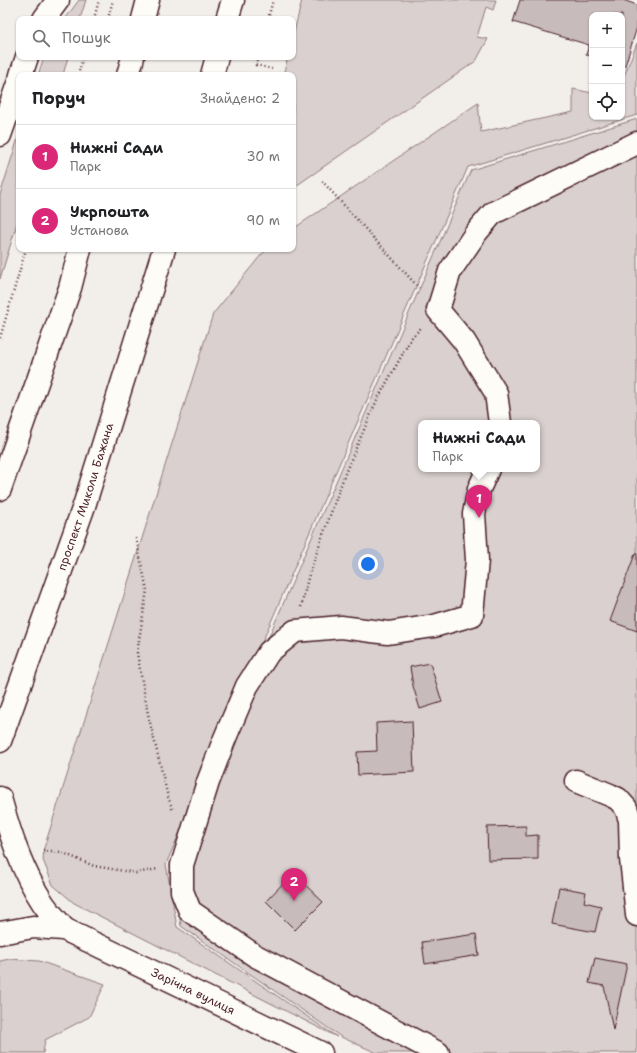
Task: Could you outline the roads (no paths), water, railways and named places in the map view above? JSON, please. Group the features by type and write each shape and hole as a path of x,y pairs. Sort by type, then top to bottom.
{"main road":[{"path":"46,16 58,0"},
{"path":"144,16 148,0"},
{"path":"229,16 233,0"},
{"path":"22,72 26,60"},
{"path":"129,72 132,60"},
{"path":"213,72 216,60"},
{"path":"0,135 16,90"},
{"path":"500,420 496,393 464,341 438,310 450,271 476,233 493,213 637,143"},
{"path":"0,489 67,295 79,252"},
{"name":"проспект Миколи Бажана","path":"0,741 84,506 163,252"},
{"path":"438,1053 254,955 190,911 182,891 182,864 208,782 247,686 269,652 295,631 341,627 388,633 434,626 472,614 477,560 474,514 479,488 487,472"},
{"path":"576,781 618,799 626,808 630,820 631,859 637,915"},
{"name":"Зарічна вулиця","path":"0,798 10,833 25,871 43,903 64,929"},
{"name":"Зарічна вулиця","path":"0,933 33,927 64,929 322,1053"}],"place":[{"name":"Нижні Сади","path":"479,518"},
{"name":"Укрпошта","path":"294,901"}]}
